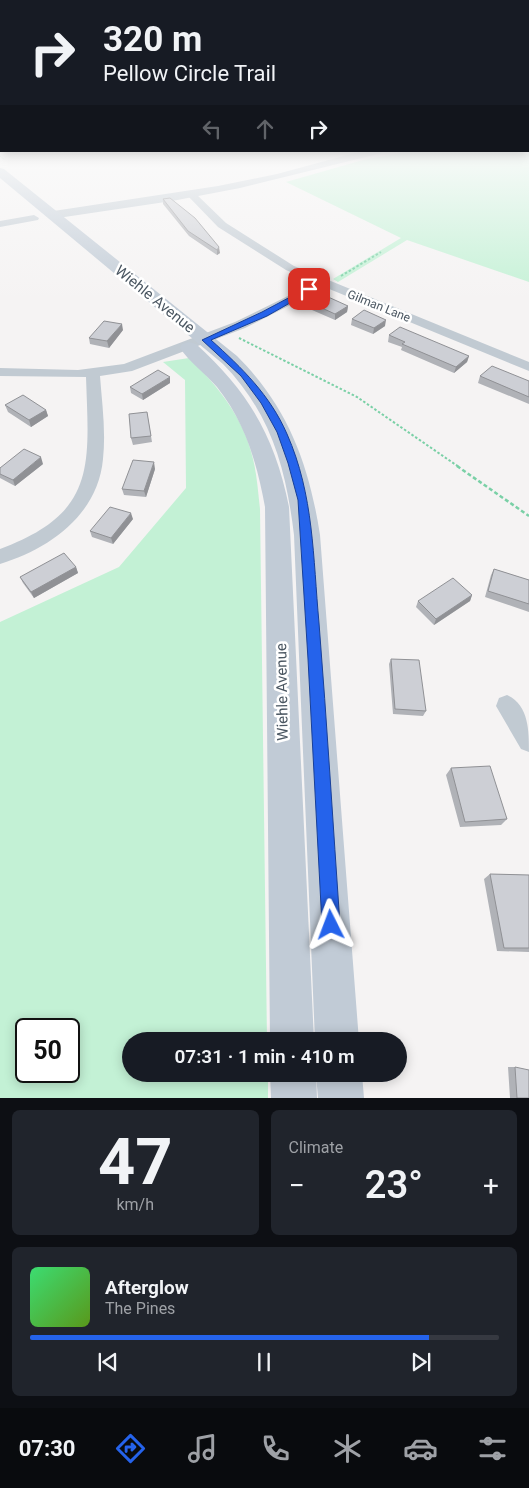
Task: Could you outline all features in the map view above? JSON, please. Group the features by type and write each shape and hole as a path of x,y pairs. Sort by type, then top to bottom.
{"main road":[{"name":"Wiehle Avenue","path":"17,199 43,217 197,343 244,374 265,402 281,432 293,463 303,500 315,659 336,1032"},
{"name":"Wiehle Avenue","path":"26,199 43,217"},
{"name":"Wiehle Avenue","path":"197,343 215,372 245,411 258,435 267,460 277,507 292,1032"},
{"path":"293,1082 294,1098"},
{"path":"340,1082 341,1098"}],"street":[{"path":"0,224 43,217 64,216 81,211 157,199"},
{"name":"Gilman Lane","path":"196,199 222,225 290,268 529,367"},
{"path":"0,372 93,373 127,368 197,343 264,314 323,283"},
{"path":"0,557 35,542 56,527 82,499 90,484 96,452 93,373"},
{"path":"507,706 529,741"}],"path":[{"path":"323,283 381,252"},
{"path":"235,336 358,396 529,516"}],"green space":[{"path":"321,199 529,199 529,282 407,240 338,282 333,279 401,238"},
{"path":"189,358 220,391 243,430 256,471 260,509 267,1032 122,1032 122,1082 268,1082 268,1098 0,1098 0,622 119,567 186,488 185,380 163,362"}],"building":[{"path":"163,199 172,199 195,218 219,247 217,250 188,231"},
{"path":"326,296 348,306 335,314 313,304"},
{"path":"364,310 386,320 374,328 352,319"},
{"path":"104,321 122,324 107,341 89,338"},
{"path":"400,327 469,356 456,367 402,344 405,342 389,335"},
{"path":"492,366 529,381 529,397 480,376"},
{"path":"158,370 170,377 142,394 130,387"},
{"path":"23,395 46,410 29,420 5,405"},
{"path":"147,412 151,436 131,438 129,414"},
{"path":"24,449 41,457 13,480 0,474 0,468"},
{"path":"133,460 154,462 144,491 122,489"},
{"path":"110,507 131,513 111,538 90,531"},
{"path":"64,553 76,567 31,592 20,577"},
{"path":"494,569 529,580 529,604 488,591"},
{"path":"453,578 472,595 436,619 418,601"},
{"path":"391,659 419,660 426,711 395,709"},
{"path":"490,766 507,819 465,822 451,768"},
{"path":"490,874 529,875 529,948 504,948"},
{"path":"515,1067 529,1070 529,1098 517,1098"}],"route":[{"path":"309,289 264,314 206,340 244,374 265,402 281,432 293,463 303,500 307,535 331,925"}]}
